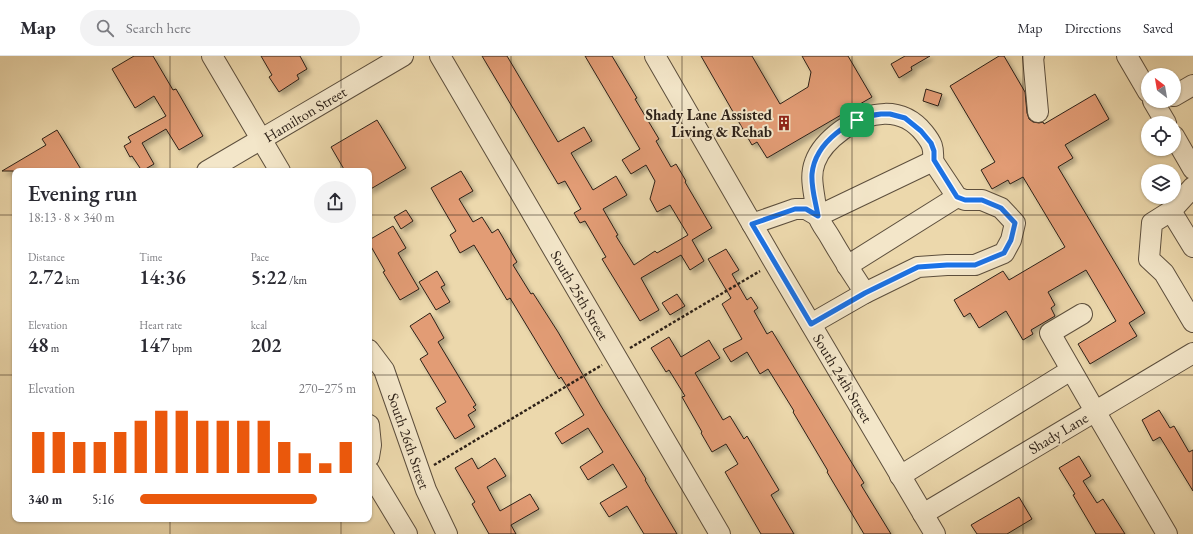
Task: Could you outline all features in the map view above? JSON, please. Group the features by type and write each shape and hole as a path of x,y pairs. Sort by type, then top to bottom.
{"street":[{"path":"212,56 278,168"},
{"name":"Hamilton Street","path":"212,168 403,56"},
{"name":"South 25th Street","path":"440,56 720,534"},
{"name":"South 24th Street","path":"655,56 774,262 935,534"},
{"path":"1034,56 1038,112"},
{"path":"1127,56 1141,78"},
{"path":"1181,92 1193,85"},
{"path":"811,324 865,293 918,267 975,265 1004,253 1011,240 1015,223 1006,213 1001,208 982,200 965,200 957,197 934,160 934,151 931,143 921,131 905,118 890,114 872,115 857,120 843,129 828,141 815,162 812,174 818,216 847,266 865,293"},
{"path":"1181,148 1193,169"},
{"path":"818,216 934,160"},
{"path":"1191,314 1164,273 1149,259 1152,223 1171,211 1193,187"},
{"path":"847,266 957,197"},
{"path":"752,224 795,209 806,209 818,216"},
{"path":"1171,211 1193,247"},
{"path":"1082,314 1050,333 1167,534"},
{"name":"Shady Lane","path":"923,514 1193,353"},
{"name":"South 26th Street","path":"372,354 384,370 426,490 447,534"},
{"path":"900,476 1071,370"},
{"path":"372,476 407,534"}],"path":[{"path":"420,474 774,262"}],"building":[{"path":"134,56 153,56 173,90 176,89 203,136 179,150 166,129 142,143 154,164 147,168 140,168 132,156 130,157 124,146 131,142 128,137 166,116 154,96 135,108 112,69"},
{"path":"261,56 300,56 307,69 297,75 299,79 279,92 269,77 272,75"},
{"path":"482,56 507,56 558,142 584,127 592,141 571,153 593,190 616,176 627,195 603,209 618,235 616,236 634,265 655,251 657,253 688,235 670,205 657,212 650,199 655,181 646,165 631,174 622,160 640,149 585,56 612,56 659,139 656,141 671,167 676,164 712,228 692,240 704,261 690,270 681,255 641,278 659,310 640,321 602,259 606,257 585,221 580,223 574,213 581,209 565,181 558,184"},
{"name":"Shady Lane Assisted Living & Rehab","path":"701,56 752,56 780,104 808,87 811,72 802,56 848,56 872,97 767,158 757,142 752,145"},
{"path":"905,56 930,56 911,67 912,70 899,78 891,64"},
{"path":"999,56 1004,56 1025,92 1027,113 1029,119 1033,122 1043,122 1044,124 1095,94 1109,119 1065,145 1073,158 1058,167 1145,313 1129,323 1137,336 1090,364 1078,344 1116,321 1086,270 1048,292 1055,305 1051,308 1055,316 1031,330 1033,334 1023,340 1006,311 979,328 970,313 964,317 954,300 1003,271 1009,280 1065,247 1023,177 1010,184 1008,180 992,189 981,170 995,162 950,86"},
{"path":"926,89 942,94 938,106 923,101"},
{"path":"377,120 406,168 372,188 372,168 343,168 331,147"},
{"path":"57,130 80,168 12,168 12,171 2,171 46,145 42,139"},
{"path":"461,171 473,191 459,199 473,222 482,217 492,233 498,229 517,262 513,265 531,294 533,293 558,332 646,479 645,480 677,534 644,534 627,506 609,517 600,503 627,487 613,464 588,480 580,467 603,452 588,428 562,444 555,433 584,415 561,377 559,379 510,298 507,300 474,245 460,253 450,235 456,231 431,188"},
{"path":"406,210 413,221 401,229 394,217"},
{"path":"393,226 406,248 398,253 419,289 400,300 383,272 385,271 372,248 372,238"},
{"path":"726,249 739,270 732,274 747,300 751,297 758,308 754,311 767,334 772,331 864,483 861,485 891,534 864,534 827,472 828,471 793,412 794,411 768,369 760,374 747,352 731,362 723,349 742,339 722,304 731,298 708,259"},
{"path":"437,271 445,285 441,287 450,302 436,310 419,282"},
{"path":"677,294 685,306 670,315 662,303"},
{"path":"430,313 444,338 438,342 476,405 473,407 476,410 468,415 475,427 455,439 436,408 446,402 420,359 428,354 410,326"},
{"path":"669,337 681,357 709,340 720,358 695,373 723,420 730,416 744,439 747,436 779,490 771,495 794,534 761,534 725,472 738,464 726,444 712,452 682,397 685,396 669,370 666,372 651,348"},
{"path":"1159,410 1170,428 1174,426 1189,452 1193,450 1193,491 1160,437 1153,441 1142,420"},
{"path":"1079,456 1091,476 1083,481 1097,503 1103,499 1125,534 1096,534 1073,495 1075,494 1059,468"},
{"path":"472,458 478,469 495,458 506,476 487,487 500,511 530,494 539,509 511,525 516,534 489,534 472,504 475,502 455,468"},
{"path":"1019,497 1032,519 1007,534 977,534 971,525"}],"place":[{"name":"Shady Lane Assisted Living & Rehab","path":"784,123"}],"route":[{"path":"881,114 890,114 905,118 915,125 931,143 934,151 934,160 957,197 965,200 982,200 1001,208 1015,223 1011,240 1004,253 975,265 918,267 865,293 811,324 752,224 795,209 806,209 818,216 812,181 815,162 828,141 857,120 872,115 881,114"}]}
